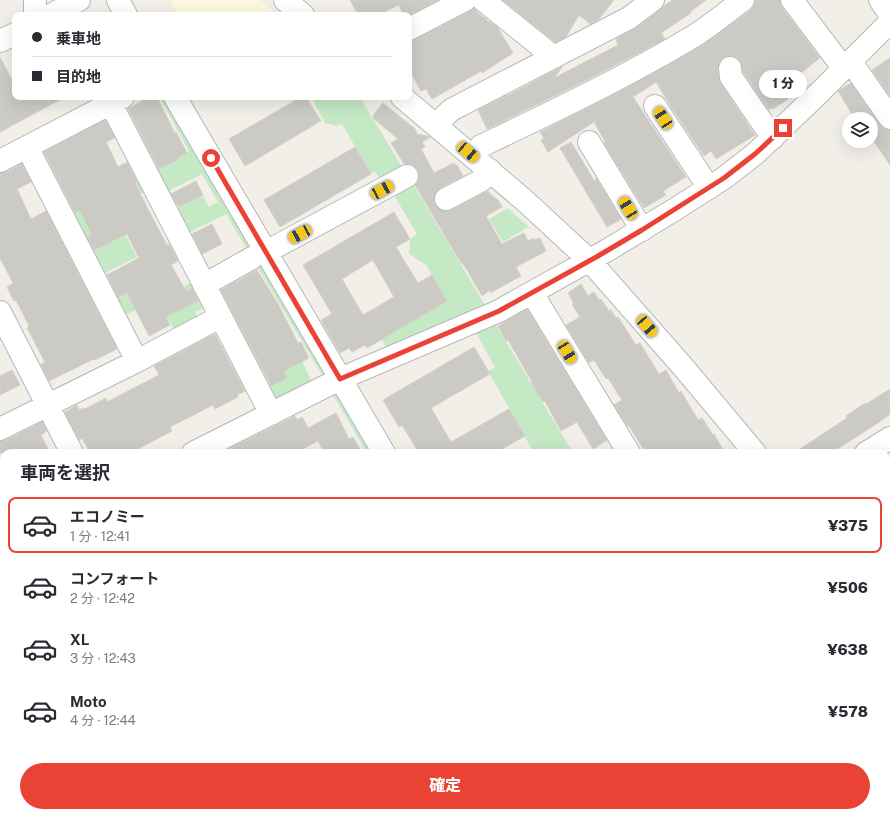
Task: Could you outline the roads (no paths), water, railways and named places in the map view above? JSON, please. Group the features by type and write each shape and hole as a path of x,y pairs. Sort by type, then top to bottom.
{"street":[{"path":"35,0 35,12"},
{"path":"57,12 79,0"},
{"path":"118,0 124,12"},
{"path":"285,0 299,12"},
{"path":"412,27 465,0"},
{"path":"483,0 554,57"},
{"path":"481,146 528,124 647,63 695,35 743,0"},
{"path":"792,0 838,61 848,65 890,118"},
{"path":"880,0 890,14"},
{"path":"436,124 451,110 629,18 644,2"},
{"path":"200,449 340,379 499,311 642,230 738,168 773,138 890,22"},
{"path":"0,41 12,35"},
{"path":"730,68 731,77 773,138"},
{"path":"0,161 118,100 204,285 271,414"},
{"path":"177,100 259,255 340,379 382,449"},
{"path":"406,100 490,170 589,260 684,368 752,449"},
{"path":"655,106 709,188"},
{"path":"588,142 642,230"},
{"path":"27,147 137,361"},
{"path":"446,199 482,180 490,170"},
{"path":"204,285 407,176"},
{"path":"532,293 627,449"},
{"path":"0,312 70,449"},
{"path":"0,429 137,361 220,317"},
{"path":"872,449 890,438"}]}
